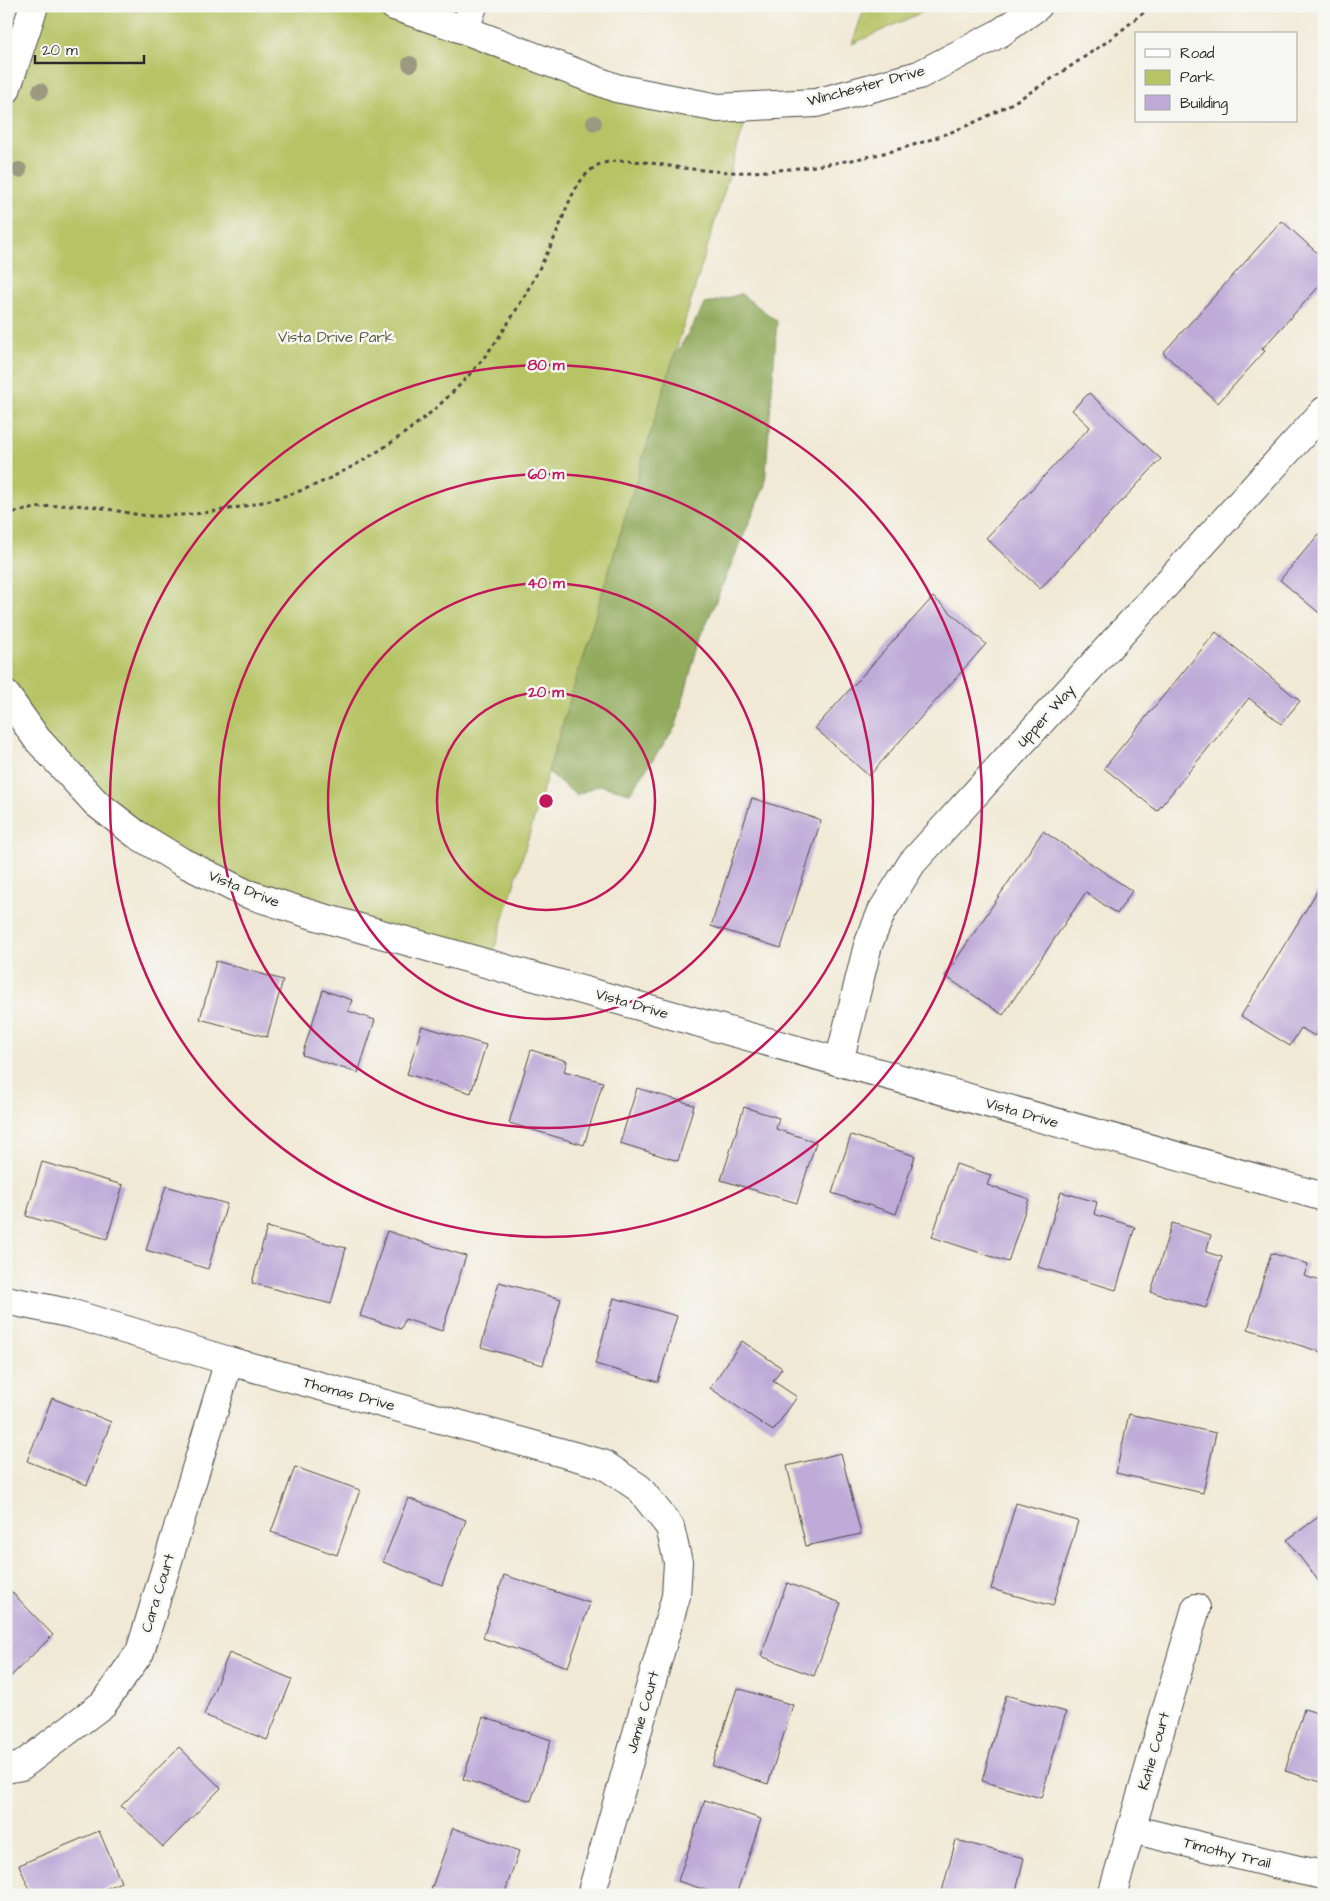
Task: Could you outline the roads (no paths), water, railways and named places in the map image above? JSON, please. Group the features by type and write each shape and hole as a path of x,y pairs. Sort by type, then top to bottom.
{"street":[{"path":"6,90 34,6"},
{"name":"Winchester Drive","path":"394,6 469,18 616,88 718,108 816,103 919,75 1000,33 1038,6"},
{"name":"Upper Way","path":"839,1062 868,945 882,911 912,862 1324,411"},
{"name":"Vista Drive","path":"6,695 37,739 97,804 136,834 182,862 245,893 313,915 1324,1197"},
{"name":"Thomas Drive","path":"6,1300 73,1314 229,1361 603,1464 638,1488 670,1527"},
{"name":"Cara Court","path":"6,1769 21,1766 103,1704 140,1652 229,1361"},
{"name":"Jamie Court","path":"591,1895 676,1596 678,1562 670,1527"},
{"name":"Katie Court","path":"1112,1895 1196,1608"},
{"name":"Timothy Trail","path":"1131,1829 1324,1875"}],"park label":[{"name":"Vista Drive Park","path":"336,337"}]}
